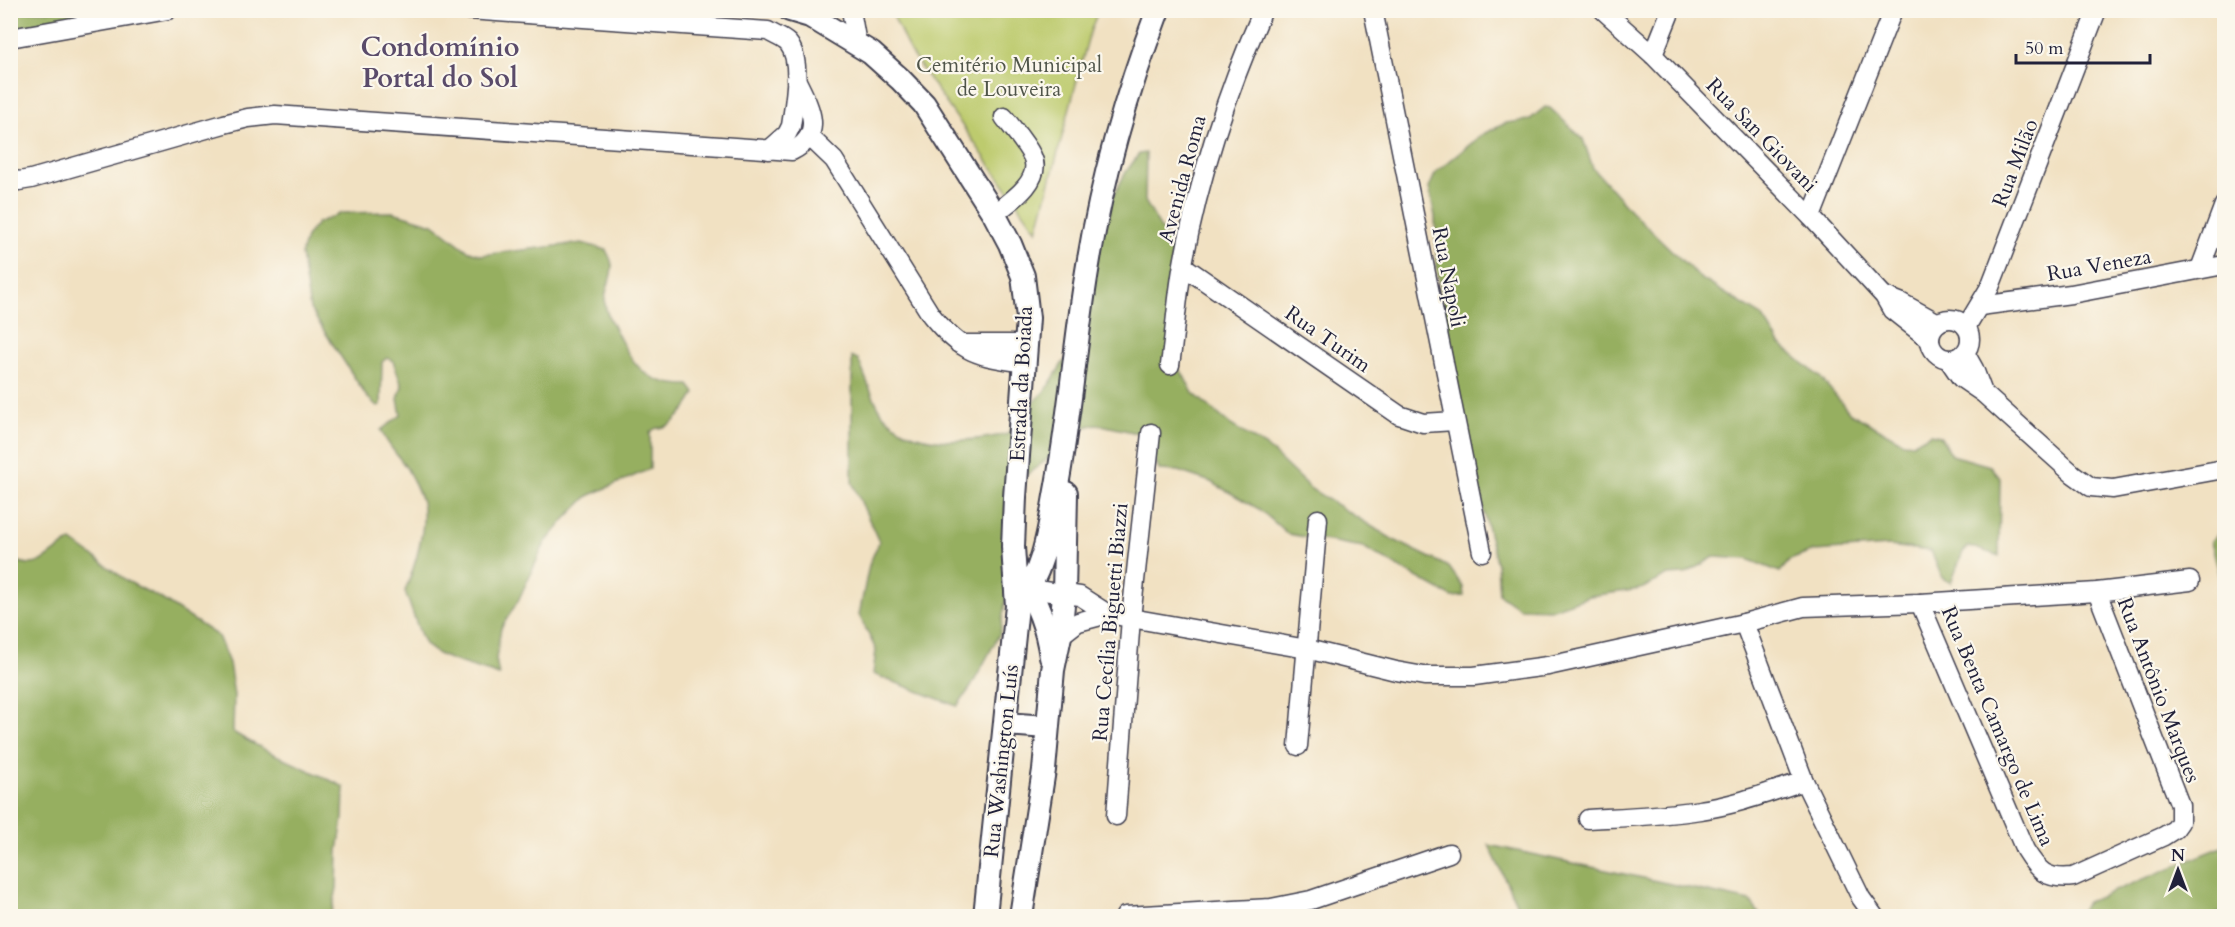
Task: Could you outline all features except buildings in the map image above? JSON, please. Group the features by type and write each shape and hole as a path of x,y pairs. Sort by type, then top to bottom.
{"main road":[{"path":"1053,670 1044,623 1023,598 1043,559 1064,453 1081,306 1098,216 1116,143 1158,10"},
{"name":"Estrada da Boiada","path":"801,12 871,53 924,104 994,214 1023,276 1028,318 1015,497 1014,567 1023,598"},
{"path":"1021,916 1044,770 1053,670 1060,636 1064,595 1067,516 1064,453"},
{"path":"1015,497 1021,516 1026,522 1035,526 1050,523"},
{"name":"Rua Washington Luís","path":"985,916 1006,724 1023,598"},
{"path":"1006,724 1047,727"}],"street":[{"path":"10,38 168,10"},
{"path":"469,10 768,31 787,42 796,57 791,126 787,134 769,150"},
{"path":"851,10 857,44"},
{"name":"Avenida Roma","path":"1170,365 1183,266 1196,207 1220,120 1244,52 1263,10"},
{"name":"Rua Napoli","path":"1373,10 1482,552"},
{"name":"Rua San Giovani","path":"1603,10 1653,55 1811,218 1884,296 1892,310 1930,340"},
{"path":"1653,55 1671,10"},
{"path":"1811,218 1893,10"},
{"name":"Rua Milão","path":"1966,327 1980,306 2000,264 2097,10"},
{"path":"10,179 18,181 31,179 224,124 274,115 792,151 804,144 810,137 812,114 796,79"},
{"path":"994,214 1011,202 1030,183 1033,170 1033,157 1004,117"},
{"path":"810,137 834,160 931,315 957,344 1026,353"},
{"path":"2200,269 2224,205"},
{"name":"Rua Veneza","path":"1980,306 2071,294 2224,264"},
{"name":"Rua Turim","path":"1183,266 1399,415 1423,423 1455,420"},
{"name":"Rua San Giovani","path":"1884,296 1938,323"},
{"path":"1944,320 1956,320 1966,327 1970,340 1956,356 1936,353 1930,340 1938,323 1944,320"},
{"path":"1956,356 1961,378 1983,393 2073,474 2091,487 2113,489 2224,469"},
{"name":"Rua Cecília Biguetti Biazzi","path":"1116,816 1131,618 1151,433"},
{"path":"1298,746 1318,519"},
{"path":"1023,598 1080,596 1108,614 1307,649 1424,676 1473,676 1548,666 1744,623 1810,606 1920,603 2097,592 2190,580"},
{"name":"Rua Antônio Marques","path":"2097,592 2180,805"},
{"name":"Rua Benta Camargo de Lima","path":"1920,603 2025,850 2042,872 2059,878 2073,876 2164,836 2175,829 2180,822 2180,805"},
{"path":"1060,636 1078,621 1108,614"},
{"path":"1744,623 1804,781 1861,898 1874,916"},
{"path":"1588,819 1702,810 1744,800 1804,781"},
{"path":"1125,916 1271,912 1449,853"}],"green space":[{"path":"11,11 126,11 11,43"},
{"name":"Cemitério Municipal de Louveira","path":"891,11 1098,11 1089,35 1037,231 910,52"},
{"path":"1545,107 1550,108 1583,139 1593,168 1631,211 1700,278 1762,316 1780,344 1820,377 1850,413 1903,442 1914,443 1930,434 1940,436 1952,455 1990,466 2000,478 1999,556 1969,546 1963,552 1951,583 1942,578 1931,551 1889,546 1814,551 1790,560 1780,572 1747,559 1714,557 1685,574 1668,575 1641,589 1590,596 1553,609 1519,608 1499,594 1497,565 1468,451 1437,267 1435,216 1429,188 1436,172 1483,134 1506,123 1529,120"},
{"path":"1146,153 1145,201 1172,248 1172,336 1179,367 1193,393 1231,425 1268,448 1311,489 1392,539 1449,567 1463,587 1464,596 1452,597 1363,547 1288,534 1259,509 1211,482 1178,471 1159,470 1149,441 1137,433 1097,424 1077,429 1053,455 1008,489 1007,591 1000,633 971,687 957,706 873,674 876,650 859,615 869,565 879,542 852,482 852,357 858,359 883,414 896,426 910,433 925,438 959,441 1008,434 1013,421 1046,390 1062,364 1083,338 1087,246 1126,172 1139,154"},
{"path":"393,212 433,224 467,250 481,255 582,243 606,250 612,266 605,304 608,316 624,347 637,366 645,373 663,382 689,385 695,393 687,407 675,420 650,433 650,469 588,496 545,543 518,601 501,628 496,659 499,675 439,654 425,644 405,591 422,533 421,499 407,469 381,430 401,415 398,399 402,386 393,361 387,358 382,362 381,405 377,406 367,397 310,309 301,254 306,237 317,223 342,213"},
{"path":"2224,528 2224,591 2211,541"},
{"path":"72,541 129,582 160,598 218,636 229,663 234,695 233,732 344,787 337,888 331,916 11,916 11,559 22,563 37,563"},
{"path":"1489,845 1750,901 1761,916 1522,916"},
{"path":"2224,846 2224,911 2213,916 2076,916 2087,902"}],"district":[{"name":"Condomínio Portal do Sol","path":"440,62"}]}
